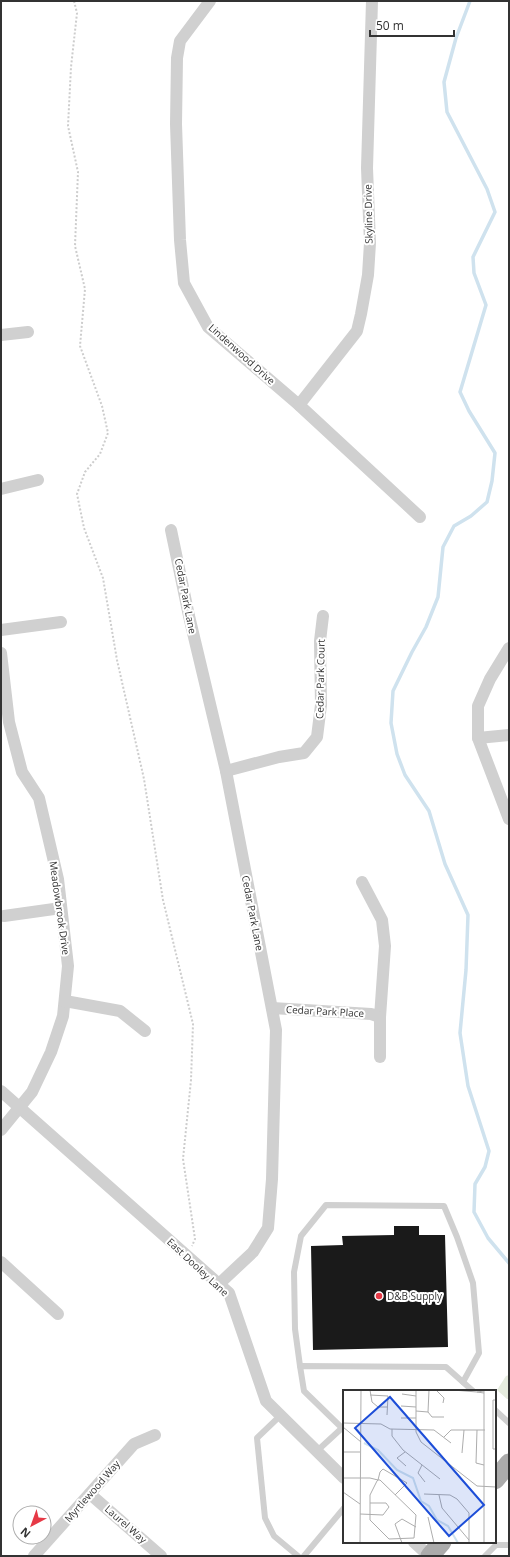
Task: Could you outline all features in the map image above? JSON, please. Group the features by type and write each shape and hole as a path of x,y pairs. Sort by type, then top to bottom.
{"main road":[{"path":"496,1479 509,1463"},
{"path":"430,1556 441,1543"}],"street":[{"name":"Lindenwood Drive","path":"210,1 180,41 177,58 176,124 180,240 184,283 208,327 299,405 420,517"},
{"name":"Skyline Drive","path":"299,405 357,331 361,314 368,275 370,243 367,168 372,1"},
{"path":"1,335 28,332"},
{"path":"1,489 38,480"},
{"name":"Cedar Park Lane","path":"171,530 189,616 226,771 276,1030 272,1179 268,1228 253,1252 219,1284"},
{"name":"Cedar Park Court","path":"226,771 279,757 304,753 317,737 321,705 320,641 323,616"},
{"path":"1,630 61,622"},
{"path":"509,648 490,679 478,706 478,738 509,819"},
{"name":"Meadowbrook Drive","path":"1,653 9,722 22,772 39,798 58,879 68,966 63,1016 51,1052 32,1092 21,1108 1,1130"},
{"path":"478,738 509,735"},
{"path":"362,882 382,920 385,946 380,1017 380,1057"},
{"path":"4,916 61,908"},
{"path":"65,1001 120,1012 145,1031"},
{"name":"Cedar Park Place","path":"272,1008 371,1014 380,1017"},
{"name":"East Dooley Lane","path":"1,1091 229,1293 266,1401 343,1477"},
{"path":"1,1262 58,1314"},
{"name":"Myrtlewood Way","path":"34,1556 134,1444 155,1435"},
{"name":"Laurel Way","path":"90,1494 161,1556"},
{"path":"415,1543 430,1556"}],"lane":[{"path":"317,1451 342,1428 304,1391 295,1329 294,1272 301,1236 326,1205 444,1206 458,1237 473,1284 479,1353 463,1382"},
{"path":"300,1366 446,1367 472,1390"},
{"path":"496,1411 509,1423"},
{"path":"281,1415 257,1438 265,1518 274,1536 298,1556"},
{"path":"304,1556 343,1509"},
{"path":"485,1556 496,1545 509,1545"}],"path":[{"path":"74,1 77,13 71,67 68,126 78,172 75,246 85,289 80,346 102,406 108,433 100,454 85,472 77,494 84,528 103,578 117,660 144,779 164,900 193,1024 191,1080 183,1159 196,1239 188,1256"}],"shaded area":[{"path":"509,1375 509,1399 507,1399 497,1390 506,1376"}],"building":[{"name":"D&B Supply","path":"394,1226 419,1226 419,1235 445,1235 448,1347 313,1350 311,1246 343,1245 342,1236 394,1235"}],"waterway":[{"path":"470,1 456,38 444,82 447,112 487,189 495,212 473,257 474,273 486,305 460,392 469,411 495,453 492,481 487,502 471,516 454,526 443,547 438,597 426,627 393,691 391,723 397,754 405,775 429,811 445,864 468,915 466,970 460,1033 468,1086 489,1151 485,1167 475,1184 474,1212 488,1238 509,1263"}],"place":[{"name":"D&B Supply","path":"379,1296"}]}
